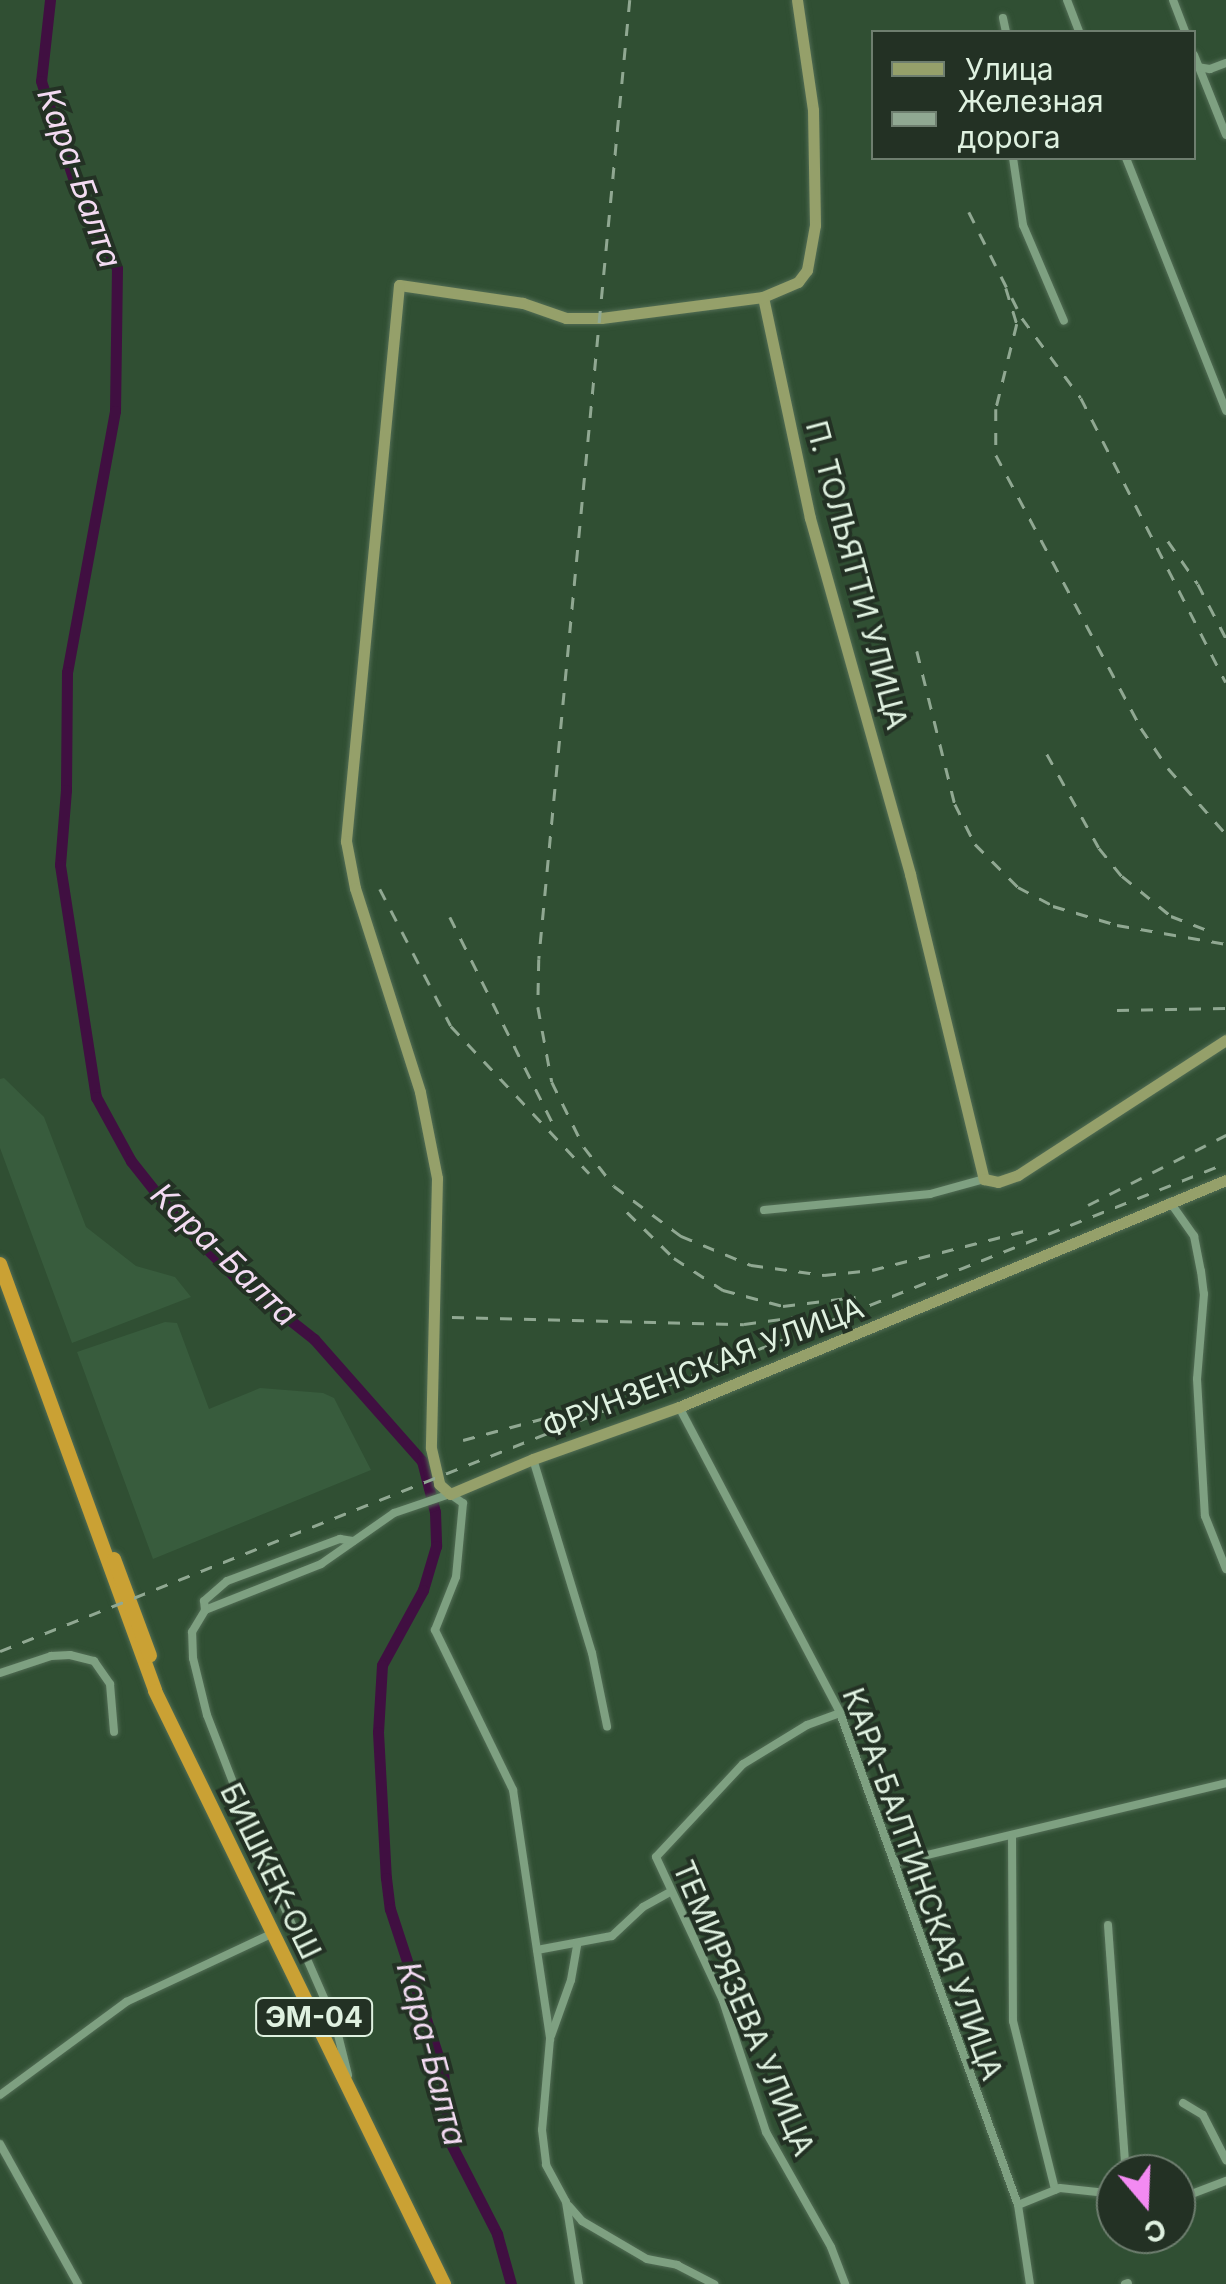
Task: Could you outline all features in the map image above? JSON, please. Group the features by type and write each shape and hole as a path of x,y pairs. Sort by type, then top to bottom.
{"highway":[{"name":"БИШКЕК-ОШ","path":"0,1264 68,1449 128,1596 183,1751 444,2284"}],"street":[{"path":"714,2284 677,2265 647,2259 582,2221 566,2202 546,2165 542,2130 550,2039 513,1790 434,1630 456,1577 463,1504 439,1484 430,1448 438,1178 420,1092 355,888 346,841 400,285 523,303 566,318 601,318 763,297 798,282 807,270 815,224 813,110 797,0"},
{"path":"1067,0 1078,30"},
{"path":"1172,0 1184,30"},
{"path":"1003,18 1006,30"},
{"path":"1196,67 1210,70 1226,64"},
{"path":"1196,67 1226,135"},
{"path":"1013,160 1023,225 1064,321"},
{"path":"1127,160 1226,412"},
{"name":"П. ТОЛЬЯТТИ УЛИЦА","path":"763,297 810,518 910,874 984,1180"},
{"path":"764,1210 930,1194 1018,1175 1226,1040"},
{"name":"ФРУНЗЕНСКАЯ УЛИЦА","path":"205,1610 321,1564 394,1513 679,1407 952,1297 1226,1180"},
{"path":"1170,1202 1194,1236 1201,1271 1204,1294 1197,1378 1205,1516 1226,1569"},
{"name":"КАРА-БАЛТИНСКАЯ УЛИЦА","path":"679,1407 840,1713 1018,2205 1030,2284"},
{"path":"533,1459 592,1653 606,1726"},
{"path":"353,1542 340,1540 227,1581 204,1601 205,1610 192,1632 193,1658 207,1715 256,1842 335,2024 353,2094"},
{"path":"0,1674 51,1656 87,1658 106,1674 114,1732"},
{"name":"ТЕМИРЯЗЕВА УЛИЦА","path":"840,1713 807,1726 743,1764 656,1856 724,2001 766,2132 831,2247 845,2284"},
{"path":"894,1863 1226,1784"},
{"name":"КАРА-БАЛТИНСКАЯ УЛИЦА","path":"1012,1835 1013,2021 1055,2190"},
{"path":"537,1950 602,1940 642,1907 670,1892"},
{"path":"1108,1925 1125,2154"},
{"path":"0,2095 126,2002 271,1934"},
{"path":"550,2039 577,1945"},
{"path":"1182,2103 1203,2115 1226,2160"},
{"path":"0,2144 78,2284"},
{"path":"1196,2192 1226,2180"},
{"path":"1018,2205 1055,2190 1096,2193"},
{"path":"566,2202 579,2284"}],"shaded area":[{"path":"4,1078 44,1117 86,1227 136,1266 175,1277 191,1297 72,1343 0,1148 0,1079"},
{"path":"165,1322 177,1323 209,1409 260,1388 323,1393 334,1398 371,1470 153,1559 77,1352"}],"waterway":[{"name":"Кара-Балта","path":"50,0 41,81 76,187 117,268 115,411 67,672 66,790 60,865 96,1097 131,1161 177,1219 234,1276 314,1339 422,1461 435,1512 436,1546 423,1590 382,1665 378,1732 386,1878 390,1909 443,2071 449,2140 497,2234 511,2284"}],"railway":[{"path":"630,0 539,959 538,1007 552,1082 584,1147 614,1186 681,1236 751,1265 824,1275 872,1270 1028,1230"},
{"path":"969,212 1022,318 1081,398 1226,682"},
{"path":"1006,288 1017,324 996,409 996,455 1141,728 1168,768 1226,834"},
{"path":"1168,541 1198,584 1226,638"},
{"path":"917,651 955,804 975,844 1018,887 1053,906 1117,925 1226,944"},
{"path":"1047,754 1099,848 1122,876 1171,916 1212,932"},
{"path":"380,889 451,1026 589,1173"},
{"path":"450,917 552,1122"},
{"path":"1117,1010 1226,1008"},
{"path":"1088,1205 1226,1135"},
{"path":"0,1651 1226,1163"},
{"path":"627,1212 674,1258 723,1290 783,1306 855,1297"},
{"path":"452,1317 744,1324 811,1315"},
{"path":"463,1440 552,1416"}]}
